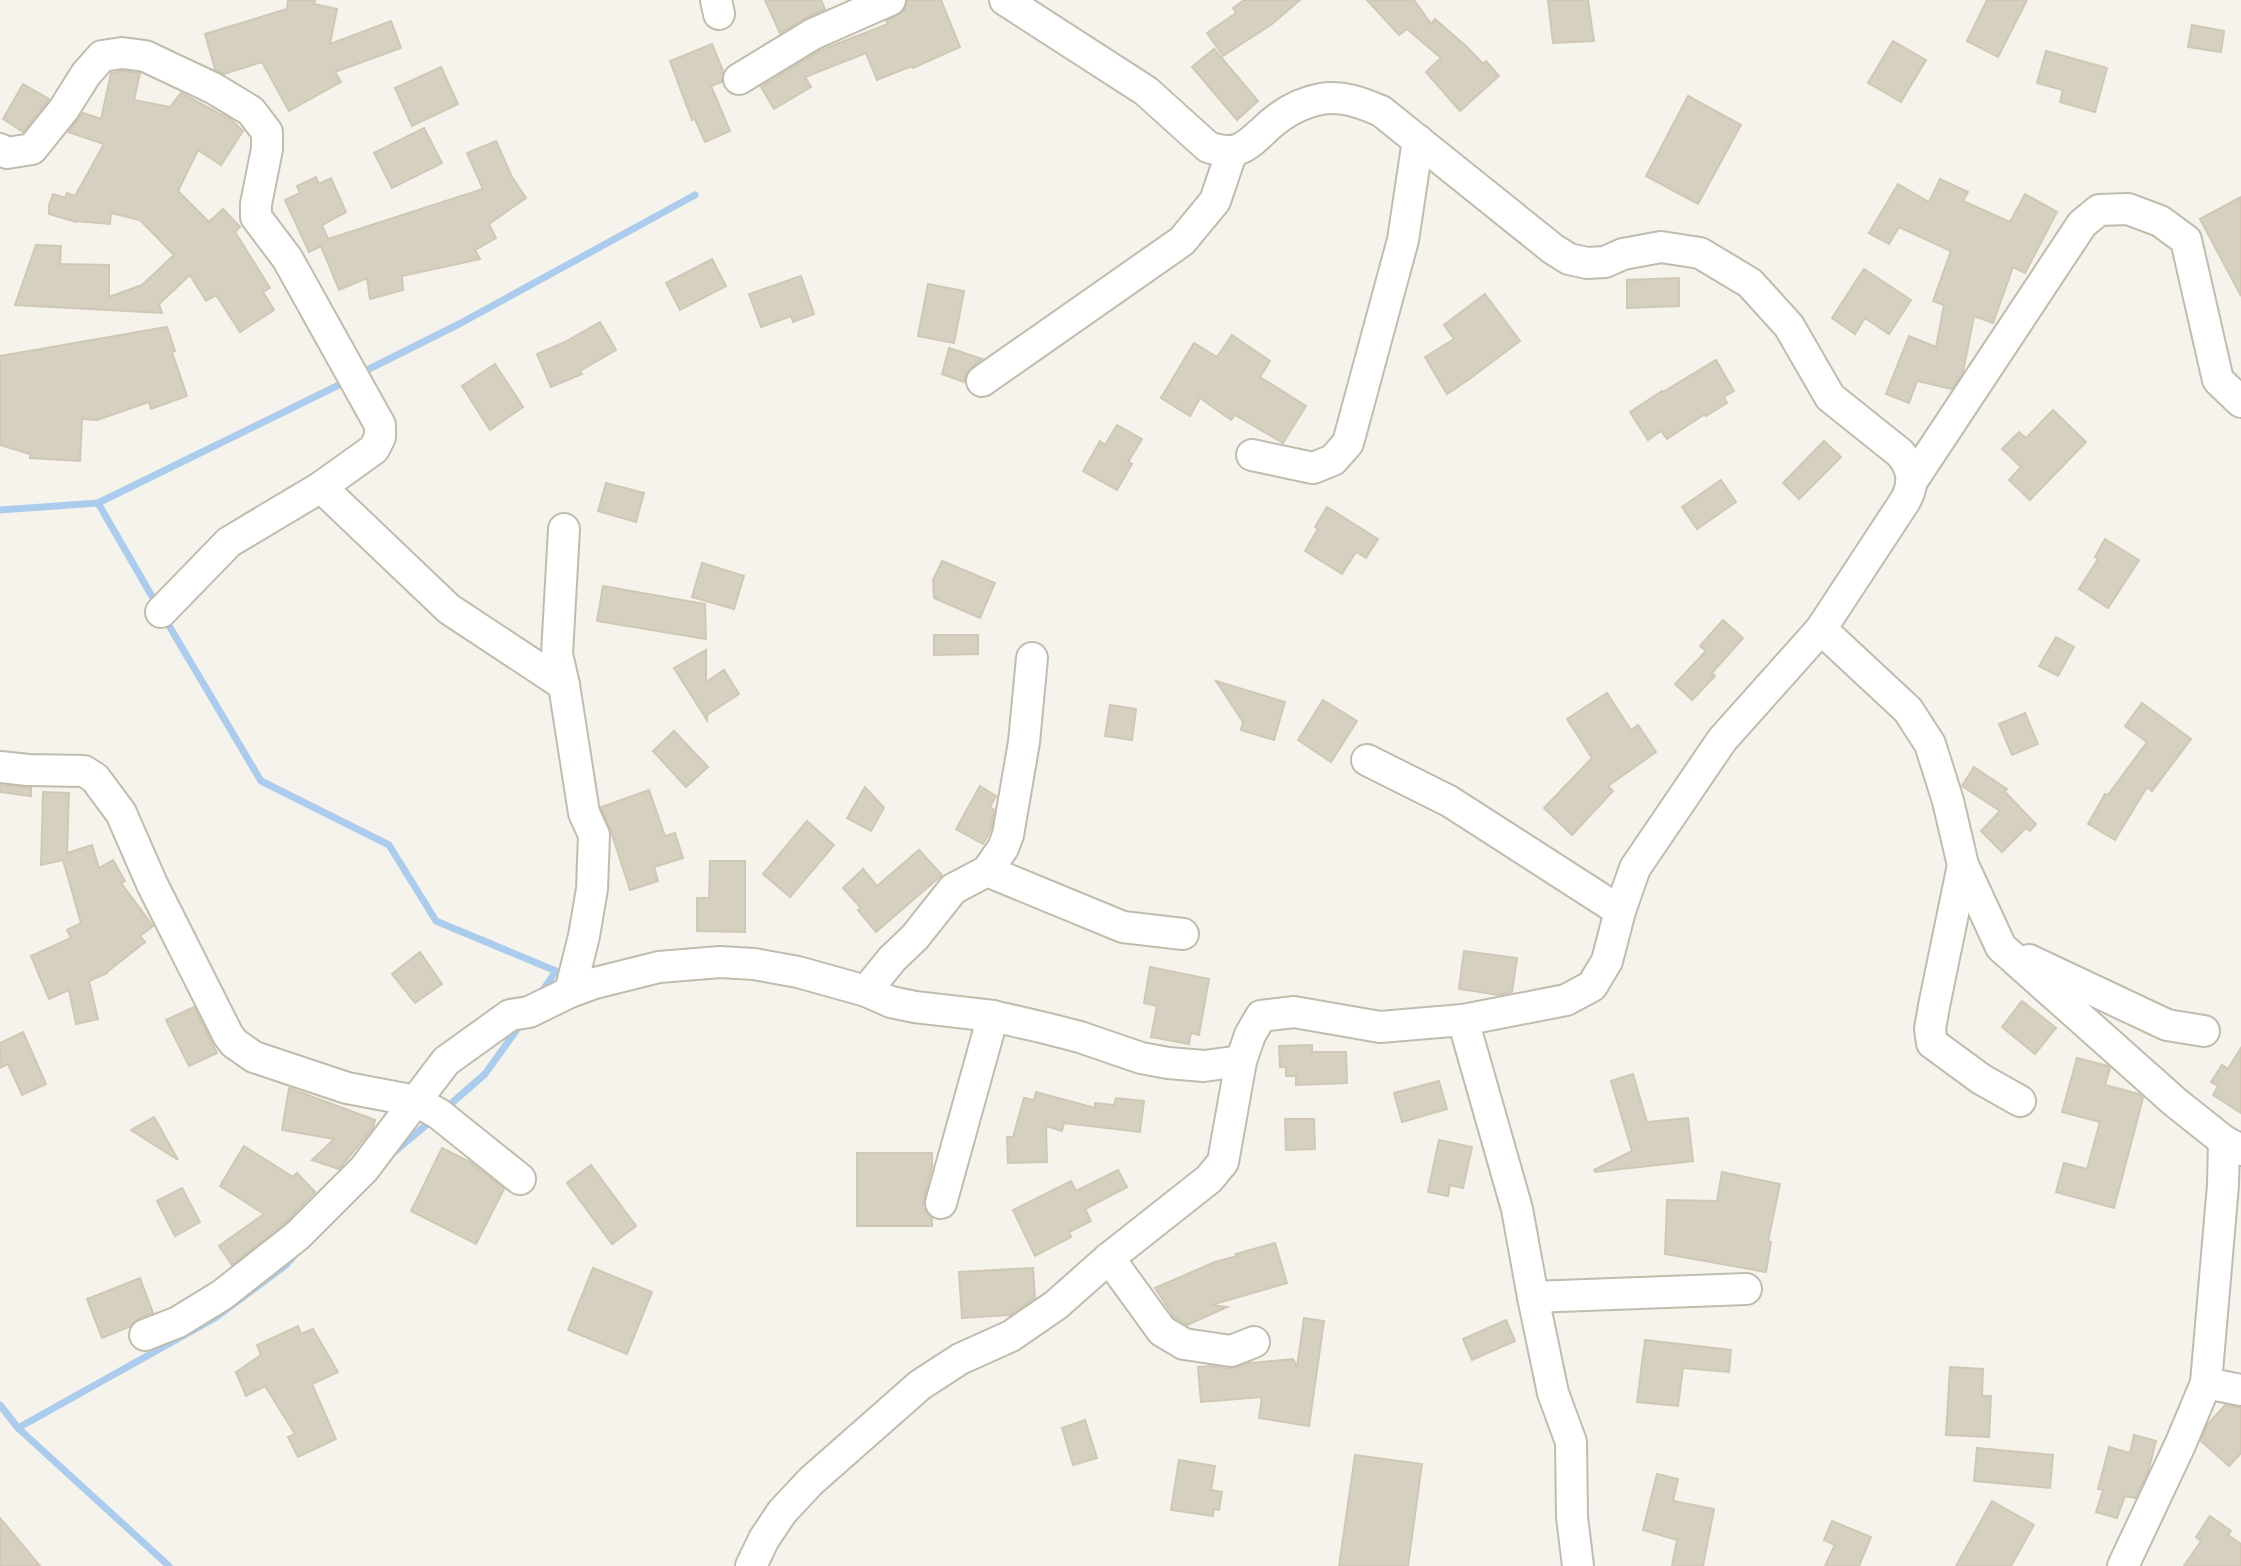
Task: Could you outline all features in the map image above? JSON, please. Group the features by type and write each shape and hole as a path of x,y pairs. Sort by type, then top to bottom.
{"street":[{"path":"739,79 813,34 890,0"},
{"path":"1005,0 1146,91 1208,147 1219,151 1244,148 1293,108 1323,98 1353,100 1381,111 1569,259 1587,263 1605,262 1623,254 1661,247 1700,253 1750,283 1789,326 1830,397 1900,453 1907,461 1912,481"},
{"path":"0,149 7,153 32,149 94,65 102,56 112,54 145,56 213,88 251,111 267,132 256,217 287,258 380,425 380,437 374,449 321,487 229,542 161,612"},
{"path":"1252,455 1313,468 1333,460 1348,443 1403,240 1418,140"},
{"path":"982,381 1182,241 1215,201 1232,151"},
{"path":"751,1566 782,1512 843,1451 876,1426 920,1385 960,1359 1011,1336 1056,1305 1109,1258 1209,1179 1223,1162 1241,1061 1261,1016 1294,1012 1380,1027 1463,1020 1566,1000 1586,990 1597,980 1607,961 1635,868 1722,740 1821,629 1905,501 1912,481 2082,224 2099,210 2128,209 2160,221 2186,240 2218,380 2241,402"},
{"path":"321,487 449,609 564,685"},
{"path":"564,529 557,654 584,813 594,835 592,889 570,992"},
{"path":"1821,629 1908,710 1930,744 1963,865 2001,947 2175,1102 2232,1145 2223,1185 2206,1383 2123,1566"},
{"path":"866,991 953,889 987,871 1003,848 1024,742 1032,658"},
{"path":"1367,760 1449,801 1620,911"},
{"path":"0,767 84,771 95,778 121,813 217,1016 242,1050 254,1057 347,1088 416,1101 439,1114 520,1179"},
{"path":"1963,865 1934,1006 1930,1029 1932,1043 1981,1079 2020,1101"},
{"path":"987,871 1123,927 1183,934"},
{"path":"2001,947 2167,1025 2204,1031"},
{"path":"145,1335 178,1322 222,1295 297,1236 364,1169 446,1061 510,1015 529,1012 595,983 659,967 720,962 754,964 798,972 866,991 891,1002 993,1016 1080,1037 1141,1058 1204,1066 1241,1061"},
{"path":"941,1203 993,1016"},
{"path":"1463,1020 1517,1209 1553,1393 1571,1442 1572,1517 1578,1566"},
{"path":"1109,1258 1162,1331 1184,1344 1231,1351 1254,1342"},
{"path":"1533,1297 1746,1289"},
{"path":"2206,1383 2241,1390"}],"building":[{"path":"288,0 315,0 314,4 337,9 330,44 391,21 401,48 335,72 341,82 289,111 262,62 224,74 215,69 205,34 287,9"},
{"path":"765,0 821,0 825,9 780,33"},
{"path":"908,0 941,0 960,47 877,80 866,53 805,77 811,87 774,109 761,87 821,50 888,24 886,21 904,11"},
{"path":"1244,0 1300,0 1272,24 1223,56 1207,33 1236,13 1233,8"},
{"path":"1367,0 1414,0 1431,24 1435,19 1483,64 1486,61 1499,76 1460,111 1426,72 1441,58 1407,29 1399,35"},
{"path":"1548,0 1588,0 1594,41 1553,43"},
{"path":"1987,0 2027,0 1998,57 1967,41"},
{"path":"2192,25 2224,31 2221,52 2188,47"},
{"path":"1893,41 1926,60 1901,102 1868,83"},
{"path":"712,44 723,71 722,82 711,86 730,131 705,142 695,119 692,120 670,61"},
{"path":"1214,49 1258,101 1237,120 1192,67"},
{"path":"2046,51 2107,68 2095,112 2060,102 2063,90 2037,83"},
{"path":"441,67 458,104 412,126 395,88"},
{"path":"111,73 140,73 134,100 170,107 181,93 230,119 243,131 221,165 198,150 178,191 209,222 223,209 240,227 235,232 270,288 263,292 274,310 240,332 216,295 206,301 190,275 159,304 162,313 15,305 36,245 61,246 60,264 109,265 109,297 142,285 174,255 140,220 111,213 110,224 76,222 49,214 53,194 65,198 67,193 75,196 104,144 68,132 83,113 101,119"},
{"path":"23,84 49,99 23,132 3,119"},
{"path":"1688,96 1741,125 1698,204 1646,176"},
{"path":"424,128 442,163 392,188 374,153"},
{"path":"496,141 512,177 526,198 489,224 496,238 475,250 480,259 402,276 403,290 370,299 367,278 339,290 321,246 309,252 285,200 300,193 297,186 316,177 319,184 331,178 346,212 322,225 328,239 483,189 467,153"},
{"path":"1940,179 1968,192 1963,201 2010,222 2025,194 2057,212 2025,273 2013,267 1993,323 1974,316 1963,372 1952,389 1917,381 1909,403 1886,394 1909,336 1936,347 1944,305 1933,301 1951,251 1899,227 1889,244 1869,233 1898,184 1929,202"},
{"path":"2241,197 2241,296 2200,219"},
{"path":"712,259 726,286 680,310 666,283"},
{"path":"1864,269 1911,300 1889,334 1865,318 1855,334 1832,318"},
{"path":"801,276 814,314 793,322 791,316 761,327 749,294"},
{"path":"1679,278 1679,306 1627,308 1627,280"},
{"path":"928,284 964,291 954,343 918,336"},
{"path":"1485,294 1520,341 1447,394 1425,357 1454,339 1444,325"},
{"path":"600,322 616,350 580,371 582,374 551,387 537,354"},
{"path":"167,327 187,396 151,409 149,402 97,420 82,419 80,461 30,458 30,454 0,445 0,356"},
{"path":"1232,335 1270,361 1260,377 1306,406 1283,443 1235,415 1231,420 1200,398 1190,416 1161,398 1194,343 1217,357"},
{"path":"949,348 982,359 966,373 964,382 942,374"},
{"path":"1716,360 1734,391 1724,397 1727,403 1667,439 1661,431 1648,440 1630,412"},
{"path":"495,364 523,407 490,430 462,386"},
{"path":"2053,410 2086,442 2030,500 2009,480 2021,467 2002,449 2019,432 2026,438"},
{"path":"1117,425 1142,439 1128,462 1132,464 1117,490 1083,471 1100,441 1105,445"},
{"path":"1824,441 1841,457 1799,499 1783,483"},
{"path":"1721,480 1736,502 1697,529 1682,507"},
{"path":"606,483 644,493 636,522 598,511"},
{"path":"1327,507 1378,539 1366,558 1356,552 1342,574 1305,551"},
{"path":"2105,539 2139,560 2108,608 2079,589 2098,559 2095,557"},
{"path":"942,561 995,583 980,618 934,598 933,580"},
{"path":"702,563 744,576 734,609 692,597"},
{"path":"603,586 705,604 706,639 597,621"},
{"path":"1723,620 1743,638 1712,673 1715,676 1692,700 1675,684 1706,651 1700,646"},
{"path":"934,635 978,635 978,654 934,655"},
{"path":"2056,637 2074,647 2058,676 2039,666"},
{"path":"706,650 706,682 724,670 739,694 707,715 707,720 674,668"},
{"path":"1216,681 1285,702 1274,740 1241,730 1243,722"},
{"path":"1607,693 1631,730 1638,725 1656,752 1608,786 1613,791 1572,835 1544,808 1592,758 1567,719"},
{"path":"1323,700 1357,721 1331,762 1298,740"},
{"path":"2142,703 2191,739 2152,791 2147,787 2115,840 2088,824 2105,794 2108,795 2147,742 2125,726"},
{"path":"1110,705 1136,709 1132,740 1105,736"},
{"path":"2025,713 2038,744 2012,755 1999,724"},
{"path":"674,731 708,767 686,787 653,751"},
{"path":"1974,767 2007,789 2005,792 2036,824 2030,831 2026,828 2002,852 1981,831 2000,811 1962,786"},
{"path":"0,785 31,788 31,796 0,792"},
{"path":"980,786 996,796 990,807 994,810 991,830 983,844 956,829"},
{"path":"865,787 884,808 871,831 847,818"},
{"path":"649,790 665,836 675,833 683,858 654,867 658,881 630,890 601,807"},
{"path":"43,792 69,793 67,853 92,845 99,868 113,860 125,881 121,883 153,926 140,936 145,942 107,973 89,981 98,1019 76,1024 69,990 49,999 31,956 71,938 67,930 81,923 63,860 41,865"},
{"path":"807,821 834,845 790,897 763,874"},
{"path":"919,850 942,875 876,932 858,910 861,908 843,888 863,869 877,886"},
{"path":"710,861 745,861 745,932 697,931 697,898 709,898"},
{"path":"1464,951 1517,958 1512,992 1499,995 1459,989"},
{"path":"420,952 442,984 415,1003 392,974"},
{"path":"1150,967 1209,979 1199,1035 1191,1033 1189,1044 1151,1037 1157,1006 1144,1003"},
{"path":"2022,1001 2056,1028 2035,1054 2002,1027"},
{"path":"194,1007 217,1053 189,1066 166,1020"},
{"path":"23,1032 46,1084 22,1095 8,1064 0,1068 0,1043"},
{"path":"1312,1045 1312,1052 1346,1052 1347,1083 1296,1085 1296,1076 1286,1076 1286,1067 1280,1067 1279,1046"},
{"path":"2241,1048 2241,1113 2213,1095 2218,1086 2211,1082 2222,1065 2228,1069"},
{"path":"2077,1058 2108,1066 2105,1085 2139,1094 2143,1098 2114,1208 2056,1192 2064,1163 2087,1169 2100,1122 2062,1112"},
{"path":"1633,1074 1647,1122 1688,1118 1693,1161 1595,1172 1632,1151 1611,1081"},
{"path":"1439,1081 1447,1109 1402,1122 1394,1093"},
{"path":"289,1088 375,1120 373,1128 339,1169 312,1160 334,1139 282,1130"},
{"path":"1036,1092 1095,1108 1095,1103 1114,1105 1116,1098 1144,1101 1140,1132 1064,1123 1062,1131 1046,1126 1047,1162 1008,1163 1007,1137 1013,1137 1024,1098 1034,1100"},
{"path":"154,1117 178,1160 131,1130"},
{"path":"1285,1119 1314,1119 1315,1149 1286,1150"},
{"path":"1439,1140 1472,1147 1463,1188 1450,1185 1448,1196 1428,1192"},
{"path":"244,1146 293,1177 297,1173 315,1192 285,1223 232,1265 219,1246 264,1214 220,1186"},
{"path":"442,1148 470,1162 504,1189 476,1244 411,1211"},
{"path":"857,1153 932,1153 923,1207 932,1218 932,1226 857,1226"},
{"path":"591,1165 636,1226 612,1244 567,1183"},
{"path":"1118,1170 1127,1187 1085,1209 1091,1221 1069,1232 1071,1237 1035,1256 1013,1210 1071,1181 1076,1191"},
{"path":"1722,1172 1780,1184 1768,1241 1771,1242 1766,1272 1665,1254 1667,1200 1717,1201"},
{"path":"182,1188 200,1222 175,1236 157,1201"},
{"path":"1275,1243 1287,1283 1211,1305 1227,1307 1187,1325 1174,1317 1155,1288 1236,1254"},
{"path":"593,1268 652,1292 627,1354 568,1330"},
{"path":"1033,1268 1035,1298 1010,1315 962,1318 959,1272"},
{"path":"140,1278 153,1313 102,1338 87,1299"},
{"path":"1304,1318 1324,1321 1309,1426 1259,1418 1262,1397 1201,1402 1198,1367 1229,1369 1250,1363 1293,1359 1297,1367"},
{"path":"1506,1320 1515,1341 1472,1360 1463,1339"},
{"path":"298,1326 301,1334 313,1329 338,1372 312,1384 336,1439 298,1457 288,1437 295,1434 265,1386 246,1396 236,1372 261,1355 257,1345"},
{"path":"1645,1340 1731,1350 1729,1372 1683,1368 1678,1406 1637,1402"},
{"path":"1950,1367 1983,1369 1982,1396 1991,1396 1989,1437 1946,1435"},
{"path":"2225,1405 2241,1408 2241,1453 2229,1466 2201,1441 2208,1424"},
{"path":"1085,1420 1097,1458 1073,1465 1062,1428"},
{"path":"2134,1435 2156,1441 2148,1472 2135,1498 2125,1496 2117,1518 2096,1512 2103,1490 2098,1489 2109,1447 2130,1453"},
{"path":"1977,1448 2053,1455 2050,1488 1974,1481"},
{"path":"1355,1455 1422,1464 1408,1566 1339,1566"},
{"path":"1179,1460 1215,1466 1211,1490 1222,1492 1219,1510 1214,1509 1213,1516 1171,1510"},
{"path":"1657,1474 1678,1479 1673,1501 1714,1509 1703,1566 1672,1566 1677,1540 1643,1530"},
{"path":"1992,1501 2034,1525 2011,1566 1956,1566"},
{"path":"2210,1516 2231,1531 2228,1535 2241,1544 2241,1566 2184,1566 2201,1541 2196,1537"},
{"path":"0,1518 40,1566 0,1566"},
{"path":"1832,1521 1871,1537 1859,1566 1825,1566 1835,1545 1824,1540"}],"waterway":[{"path":"361,373 461,323 695,195"},
{"path":"0,510 98,503 347,381"},
{"path":"98,503 157,605"},
{"path":"165,619 261,781 389,845 436,921 556,971 541,993"},
{"path":"445,1109 485,1074 521,1024"},
{"path":"393,1153 432,1120"},
{"path":"18,1428 215,1318 293,1257"},
{"path":"0,1405 18,1428 169,1566"}]}
